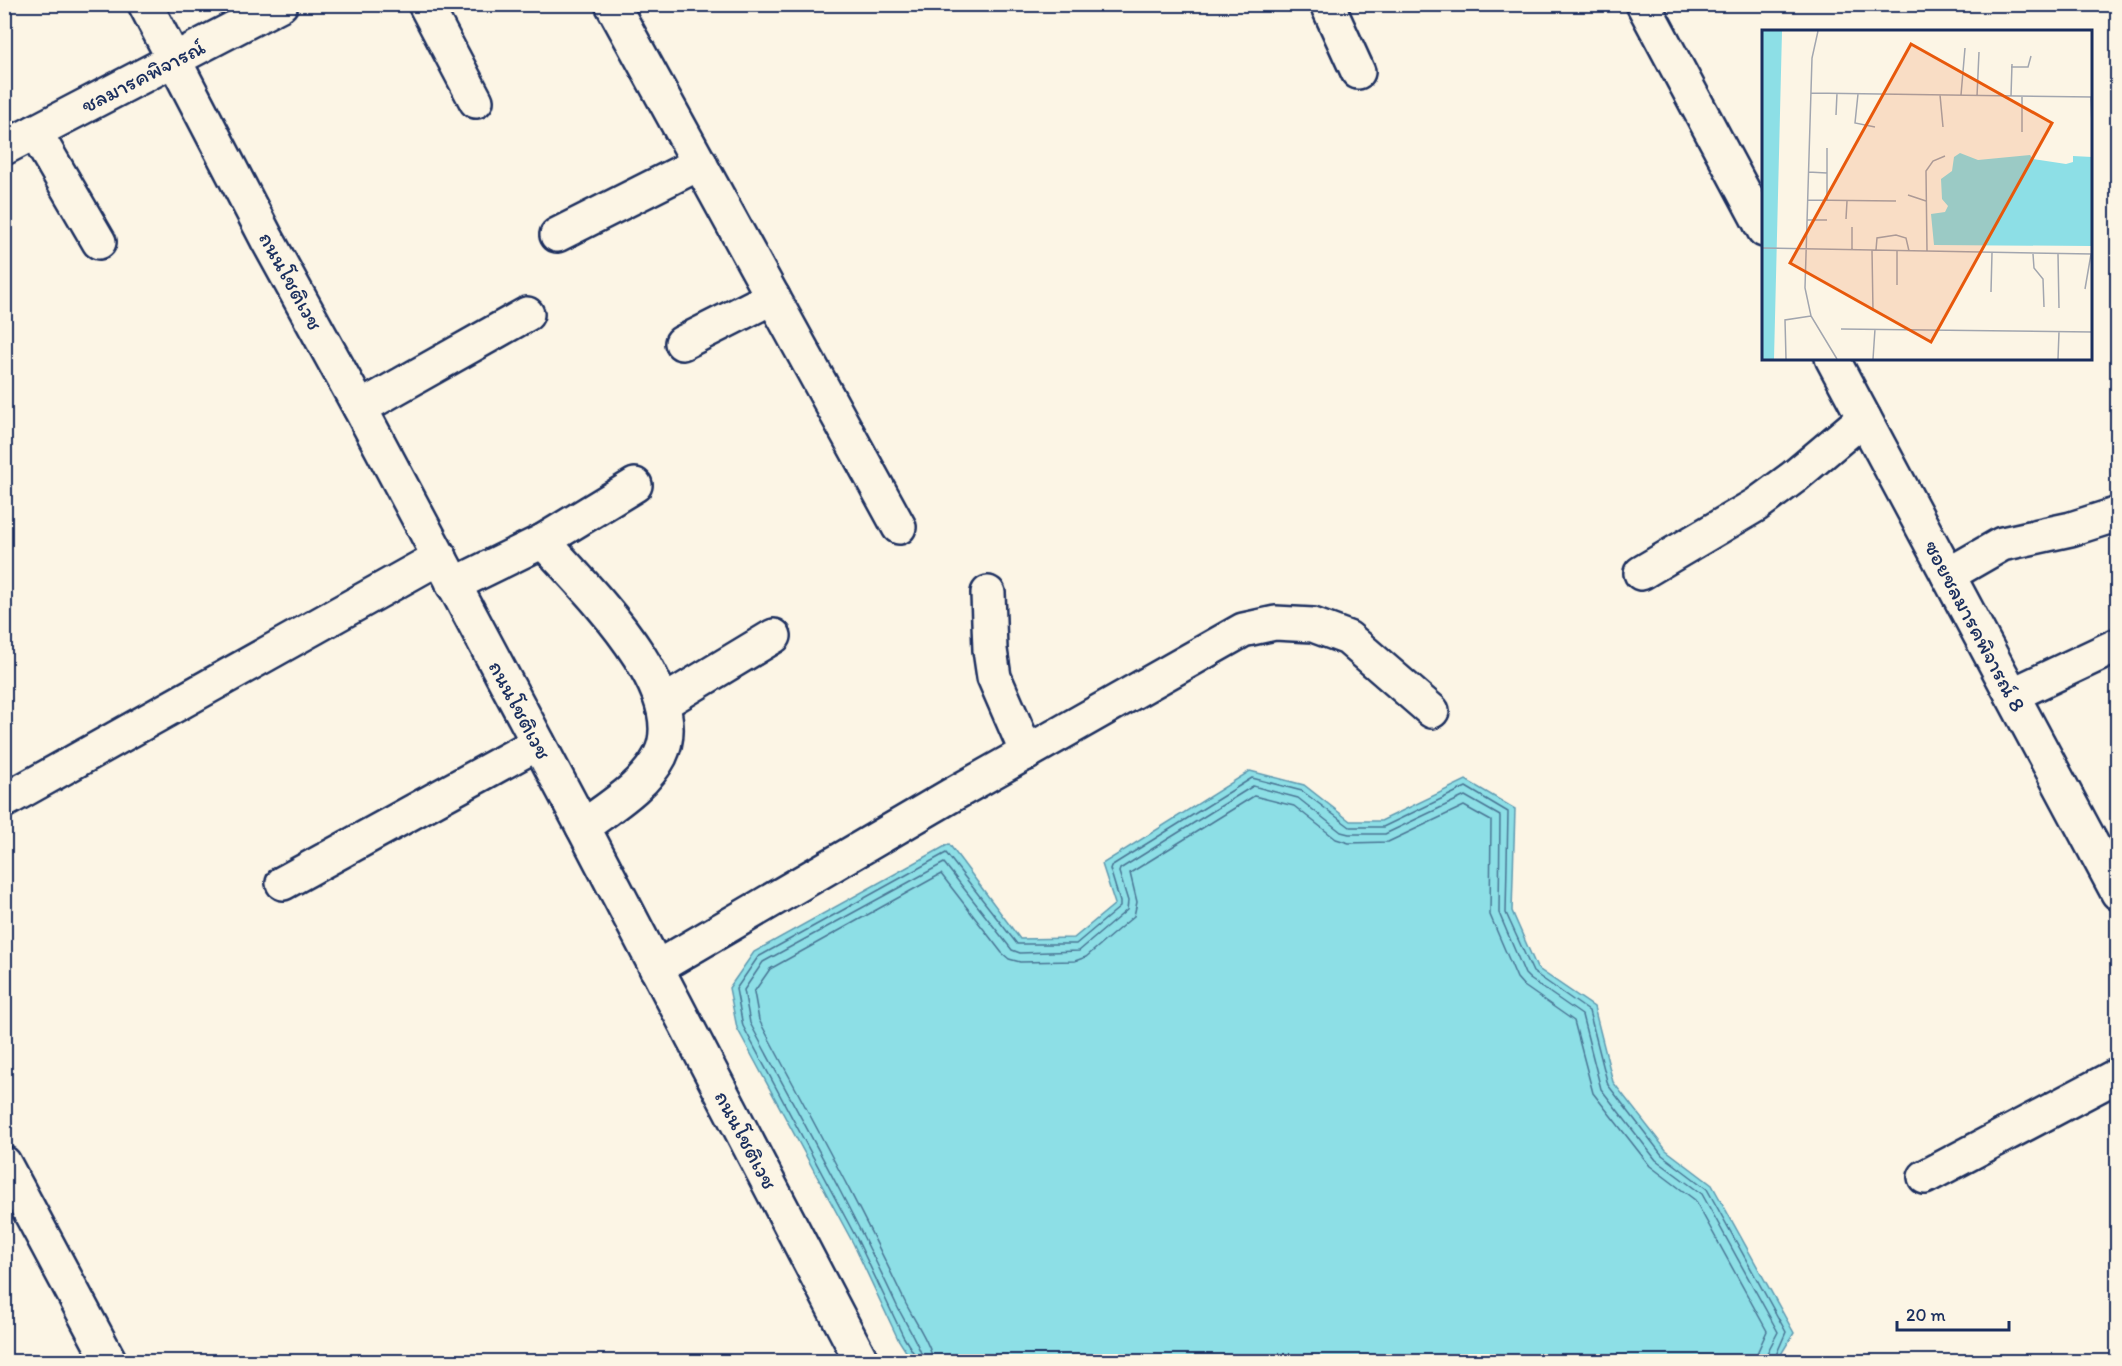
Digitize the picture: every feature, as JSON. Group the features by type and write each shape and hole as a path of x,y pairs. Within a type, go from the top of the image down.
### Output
{"street":[{"name":"ถนนโชติเวช","path":"145,4 267,239 360,408 583,827 862,1362"},
{"name":"ชลมารคพิจารณ์","path":"4,148 281,4"},
{"path":"425,4 476,101"},
{"path":"1327,4 1359,72"},
{"path":"1643,4 1762,226"},
{"path":"624,9 699,163 899,527"},
{"path":"35,132 99,242"},
{"path":"557,235 699,163"},
{"path":"682,343 773,297"},
{"path":"360,408 527,314"},
{"name":"ซอยชลมารคพิจารณ์ 8","path":"1833,360 2118,893"},
{"path":"1641,573 1756,505 1794,477 1864,418"},
{"path":"4,801 446,571 543,541 635,485"},
{"path":"1948,575 2002,544 2118,514"},
{"path":"543,541 628,640 647,666 663,703 665,733 660,755 643,780 583,827"},
{"path":"988,593 990,650 994,677 1027,753"},
{"path":"656,968 950,796 1243,630 1275,623 1313,626 1348,638 1432,711"},
{"path":"663,703 774,636"},
{"path":"2012,695 2118,645"},
{"path":"283,883 538,743"},
{"path":"1925,1177 2118,1075"},
{"path":"4,1163 110,1362"}],"water":[{"path":"1250,771 1304,785 1350,821 1381,821 1466,780 1515,809 1512,911 1537,968 1594,1007 1613,1082 1666,1150 1712,1185 1794,1333 1777,1361 912,1361 898,1339 853,1243 737,1028 729,988 754,952 949,844 1020,939 1074,938 1115,904 1102,864"}]}
